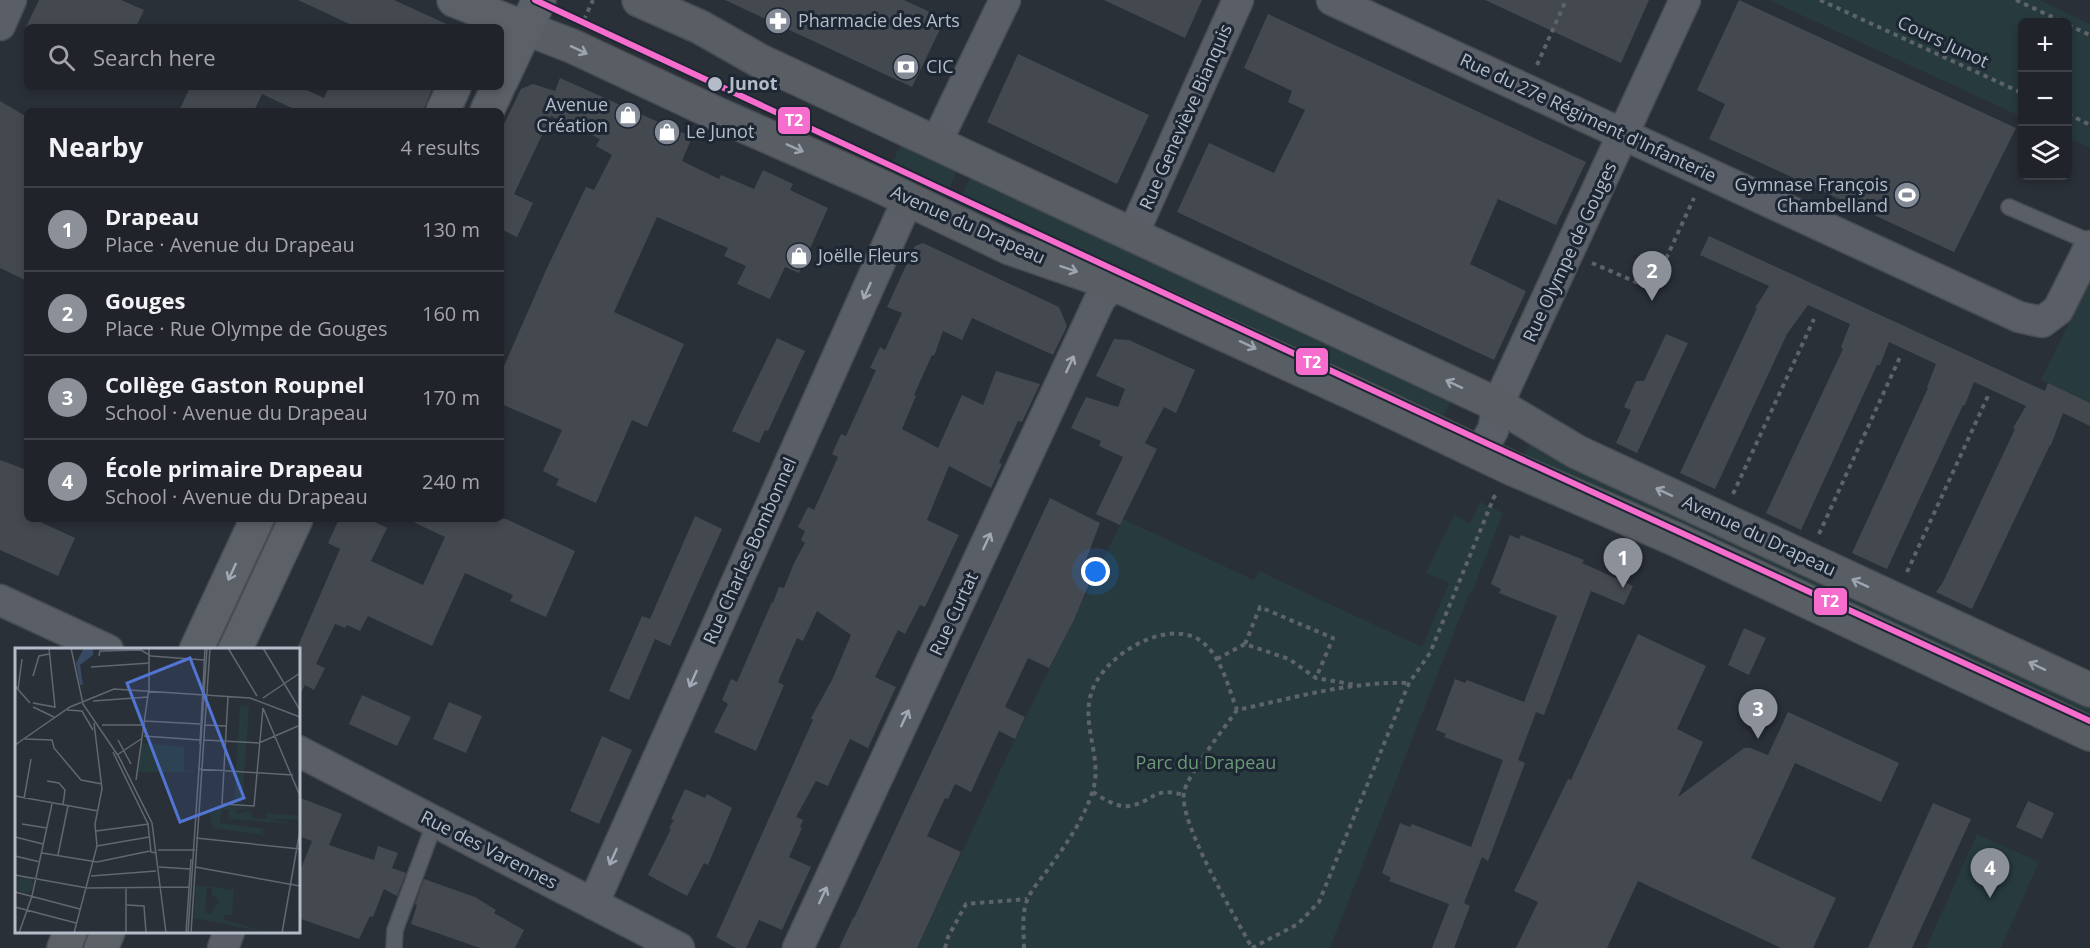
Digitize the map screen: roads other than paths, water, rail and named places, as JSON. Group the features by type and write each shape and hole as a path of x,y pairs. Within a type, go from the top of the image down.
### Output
{"main road":[{"name":"Avenue du Drapeau","path":"454,0 487,14 532,14 572,46 717,114 908,199 1010,248 1114,284 1511,468 1675,539 2090,734"},
{"name":"Avenue du Drapeau","path":"639,0 700,27 760,61 1498,405 1577,452 2090,690"},
{"path":"504,75 532,14"},
{"path":"444,108 453,90"},
{"path":"488,108 497,90"},
{"path":"197,648 256,522"},
{"path":"236,648 295,522"},
{"path":"64,948 70,933"},
{"path":"101,948 108,933"}],"street":[{"path":"0,24 11,0"},
{"path":"936,143 1005,0"},
{"name":"Rue Geneviève Bianquis","path":"1133,234 1238,0"},
{"name":"Rue du 27e Régiment d'Infanterie","path":"1332,0 2019,317 2042,322 2058,310 2090,244"},
{"name":"Rue Olympe de Gouges","path":"1498,405 1685,0"},
{"name":"Rue Charles Bombonnel","path":"593,904 908,199"},
{"name":"Rue Curtat","path":"798,948 1092,315 1100,299 1114,284"},
{"path":"1480,452 1493,430 1498,405"},
{"path":"0,600 104,648"},
{"name":"Rue des Varennes","path":"300,752 593,904 634,938 679,948"},
{"path":"223,948 229,933"}],"lane":[{"path":"2009,207 2090,244"},
{"path":"394,948 395,930 435,822"}],"place":[{"name":"Pharmacie des Arts","path":"778,21"},
{"name":"CIC","path":"906,67"},
{"name":"Junot","path":"715,84"},
{"name":"Avenue Création","path":"628,115"},
{"name":"Le Junot","path":"667,132"},
{"name":"Gymnase François Chambelland","path":"1907,195"},
{"name":"Joëlle Fleurs","path":"799,256"},
{"name":"Gouges","path":"1652,301"},
{"name":"Drapeau","path":"1623,588"},
{"name":"Collège Gaston Roupnel","path":"1758,739"},
{"name":"École primaire Drapeau","path":"1990,898"}],"park label":[{"name":"Parc du Drapeau","path":"1206,763"}]}
